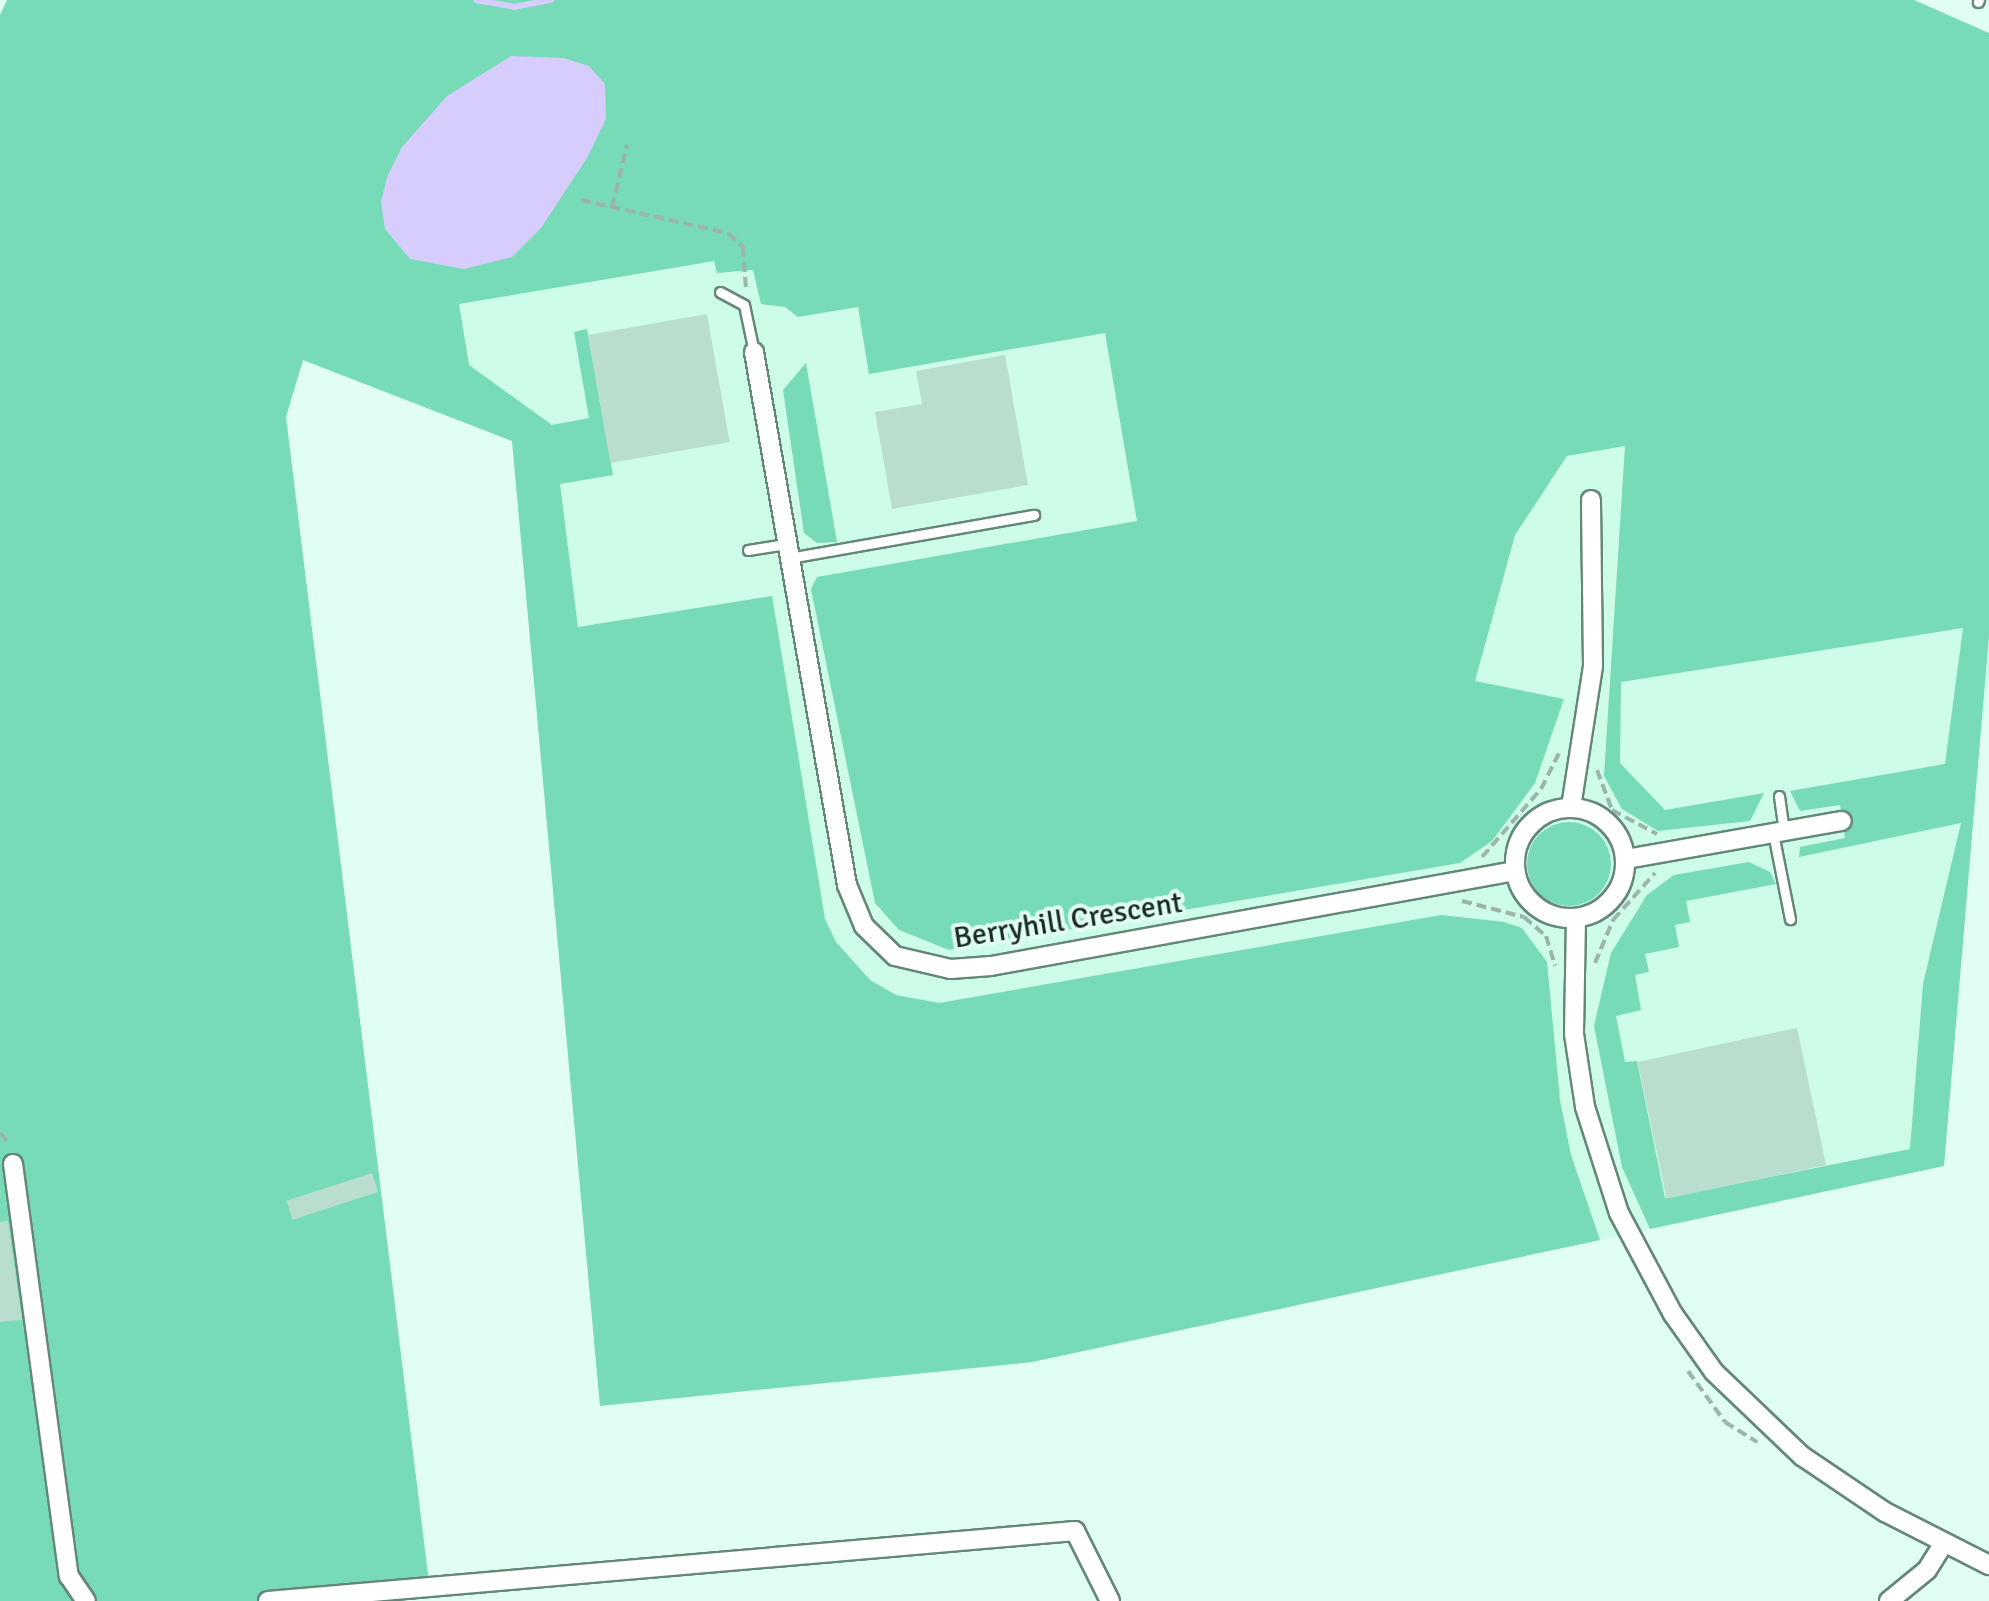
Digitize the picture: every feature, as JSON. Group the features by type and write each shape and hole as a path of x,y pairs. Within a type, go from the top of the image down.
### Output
{"street":[{"name":"Berryhill Crescent","path":"754,352 846,885 864,926 896,956 951,969 991,966 1515,872"},
{"path":"1571,807 1594,666 1591,500"},
{"path":"1571,807 1602,817 1626,859 1607,904 1576,918 1560,917 1530,901 1515,872 1522,834 1552,810 1571,807"},
{"path":"1626,859 1842,820"},
{"path":"1576,918 1578,1070 1600,1163 1640,1261 1714,1372 1752,1410 1833,1478 1944,1544 1989,1565"},
{"path":"13,1164 69,1576 86,1601"},
{"path":"268,1601 1075,1531 1110,1601"},
{"path":"1890,1601 1916,1581 1944,1544"}],"lane":[{"path":"720,292 736,297 746,311 754,352"},
{"path":"748,550 788,551 1034,515"},
{"path":"1779,796 1779,833 1790,919"}],"path":[{"path":"612,207 626,144"},
{"path":"581,200 737,239 746,257 746,311"},
{"path":"1469,864 1505,836 1541,788 1562,746"},
{"path":"1597,758 1600,788 1612,810 1642,830 1673,836"},
{"path":"1594,968 1632,893 1666,868"},
{"path":"1439,885 1441,903 1486,902 1533,923 1549,943 1555,974"},
{"path":"1686,1366 1725,1422 1770,1450"}],"shaded area":[{"path":"905,0 1081,193 1140,532 1989,381 1989,675 1969,821 1944,1166 1032,1362 600,1406 512,441 302,360"},
{"path":"511,56 564,58 589,66 605,84 606,119 587,158 541,228 512,257 464,269 410,259 385,229 381,202 387,177 402,147 447,96"}],"green space":[{"path":"7,0 1914,0 1989,33 1989,635 1944,1166 1650,1229 1622,1167 1594,1026 1611,953 1647,895 1674,875 1749,862 1770,872 1776,884 1686,901 1690,922 1675,925 1679,947 1645,954 1649,972 1635,975 1641,1010 1616,1016 1625,1062 1637,1061 1665,1198 1910,1149 1923,984 1961,823 1799,857 1800,847 1845,838 1840,805 1800,811 1790,791 1945,764 1963,628 1621,682 1620,763 1665,810 1764,793 1750,821 1658,831 1622,809 1604,776 1625,446 1567,456 1515,535 1475,681 1564,699 1535,783 1492,841 1460,863 949,950 899,930 875,903 811,589 817,577 1137,521 1105,333 869,374 858,307 798,317 785,307 761,304 753,270 717,273 714,261 459,304 469,365 552,425 589,418 574,332 587,329 613,475 560,484 578,627 772,596 825,919 836,942 870,980 896,995 939,1003 1441,915 1504,922 1522,928 1547,962 1560,1100 1571,1155 1600,1240 1032,1362 600,1406 512,441 303,360 286,417 430,1591 322,1601 0,1601 0,15"},
{"path":"806,363 837,542 817,543 804,533 783,390"},
{"path":"1569,822 1585,825 1599,834 1608,848 1608,880 1599,894 1585,903 1569,906 1553,903 1539,894 1530,880 1527,864 1530,848 1539,834 1553,825"}],"building":[{"path":"707,314 730,442 610,463 588,335"},
{"path":"1005,355 1028,485 892,509 875,412 922,404 916,371"},
{"path":"1797,1028 1826,1165 1667,1199 1638,1062"},
{"path":"372,1173 378,1192 293,1220 286,1201"},
{"path":"8,1221 22,1320 0,1322 0,1222"}],"waterway":[{"path":"476,0 514,7 551,0"}]}
